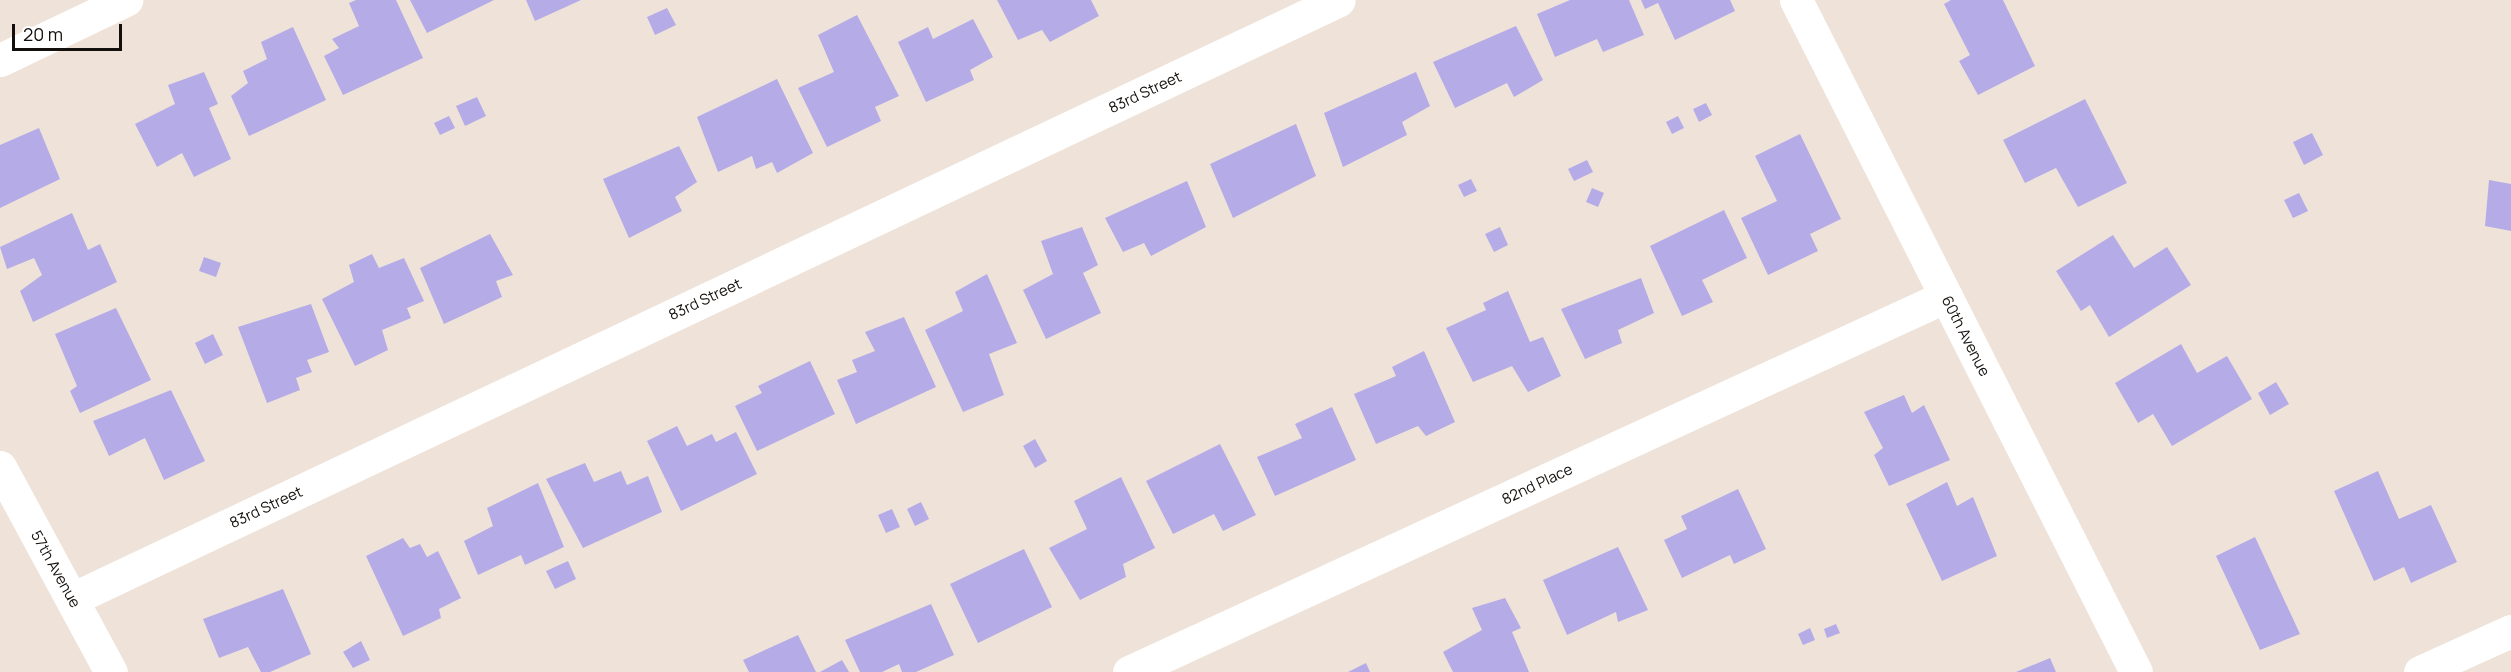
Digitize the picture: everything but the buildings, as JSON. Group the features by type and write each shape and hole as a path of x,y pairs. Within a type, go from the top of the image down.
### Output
{"street":[{"path":"0,60 126,0"},
{"name":"83rd Street","path":"72,599 1339,0"},
{"name":"60th Avenue","path":"1796,0 2136,672"},
{"name":"82nd Place","path":"1128,672 1946,296"},
{"name":"57th Avenue","path":"0,467 111,672"},
{"path":"2420,672 2511,631"}]}
